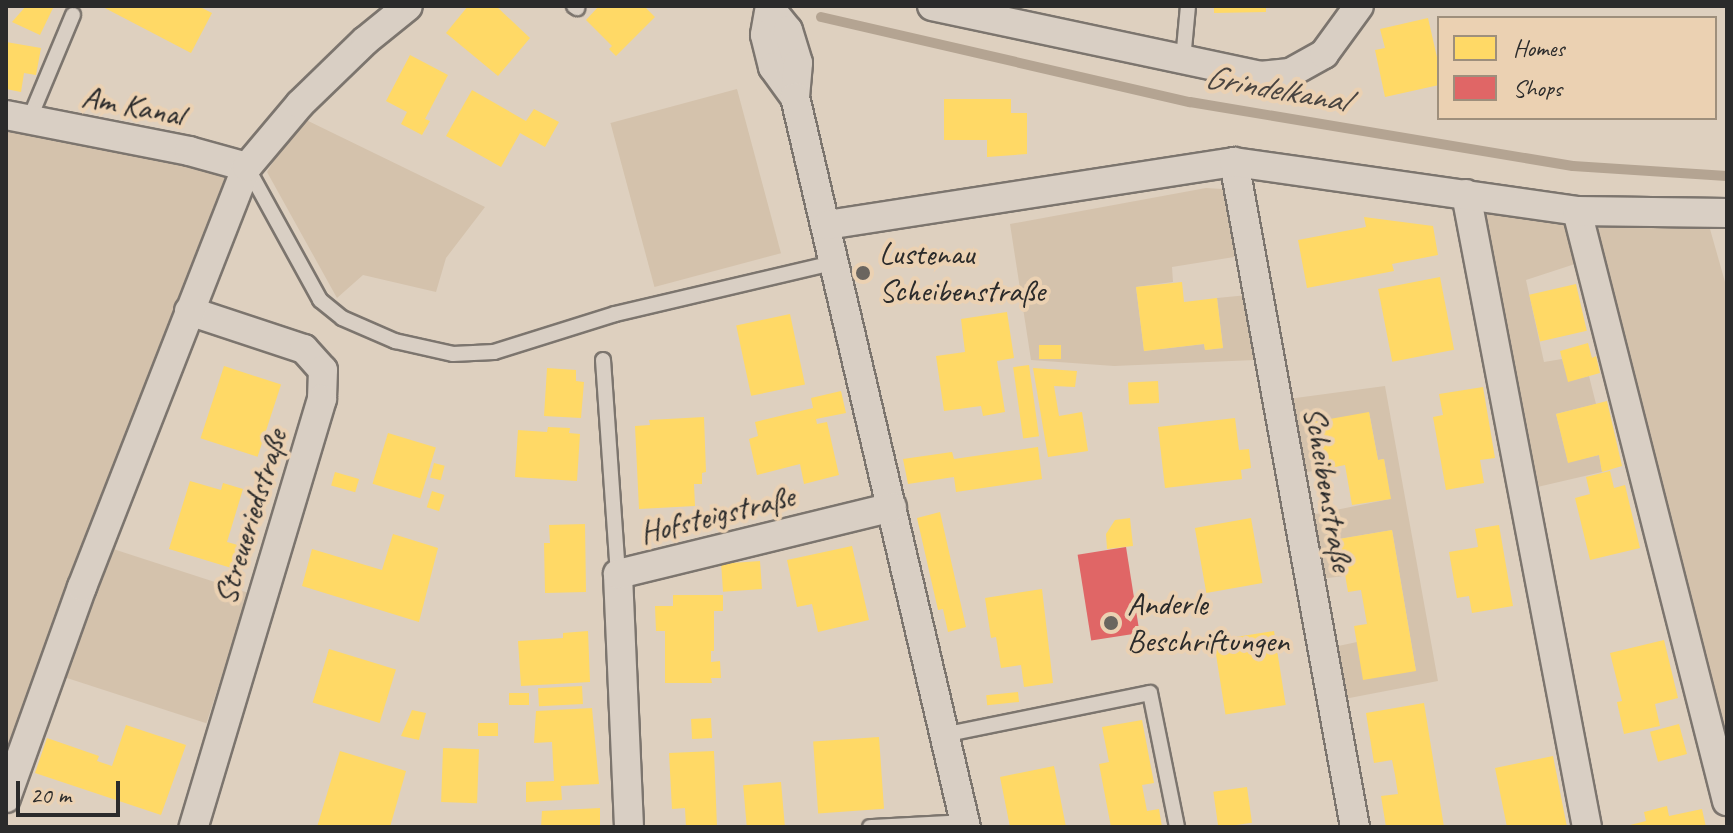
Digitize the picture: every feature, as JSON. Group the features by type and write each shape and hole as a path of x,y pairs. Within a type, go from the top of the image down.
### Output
{"street":[{"path":"932,6 991,12 1260,76 1290,73 1324,54 1359,6"},
{"path":"770,7 765,35 773,67 795,97 965,825"},
{"path":"6,798 82,587 247,167 300,104 396,9"},
{"name":"Am Kanal","path":"18,118 189,151 247,167"},
{"path":"827,225 1234,162 1577,211 1727,213"},
{"name":"Scheibenstraße","path":"1234,162 1355,827"},
{"path":"1466,194 1587,827"},
{"path":"1577,211 1727,801"},
{"name":"Streueriedstraße","path":"189,311 304,349 323,370 322,399 194,827"},
{"name":"Hofsteigstraße","path":"629,827 618,574 892,507"}],"lane":[{"path":"1183,60 1188,6"},
{"path":"18,118 73,15"},
{"path":"247,167 320,300 342,318 395,341 453,354 494,352 615,314 832,263"},
{"path":"603,360 618,574"},
{"path":"943,735 1150,693 1177,827"},
{"path":"870,827 965,825"}],"shaded area":[{"path":"737,89 781,253 654,287 610,123"},
{"path":"6,114 247,167 6,798"},
{"path":"300,117 485,207 446,258 436,292 363,275 337,298 267,172"},
{"path":"1206,188 1222,189 1232,197 1238,251 1234,257 1172,267 1173,282 1136,287 1144,351 1204,344 1205,350 1223,348 1217,298 1248,295 1255,360 1114,366 1031,360 1010,224"},
{"path":"1480,210 1566,221 1578,263 1526,280 1544,362 1562,359 1569,381 1589,376 1596,404 1556,414 1568,462 1599,455 1602,472 1533,488"},
{"path":"1604,225 1710,229 1727,289 1727,771 1597,245 1597,229"},
{"path":"1385,386 1438,681 1339,700 1329,648 1357,642 1416,671 1392,530 1339,539 1345,576 1319,579 1306,516 1390,499 1384,459 1378,460 1369,412 1321,470 1299,473 1288,399"},
{"path":"107,547 249,593 206,723 65,677"}],"building: Homes":[{"path":"26,6 54,6 40,35 12,22"},
{"path":"101,6 198,6 212,13 191,53"},
{"path":"468,6 496,6 530,38 498,76 446,33"},
{"path":"599,6 644,6 655,17 616,56 609,49 612,46 586,20"},
{"path":"1214,6 1266,6 1266,12 1214,13"},
{"path":"1428,18 1437,57 1437,85 1385,97 1375,50 1385,48 1380,29"},
{"path":"6,42 41,48 36,75 24,73 21,92 6,89"},
{"path":"410,55 448,75 425,119 430,121 422,135 401,124 407,112 386,101"},
{"path":"472,90 526,121 534,109 559,122 545,147 520,133 501,167 446,136"},
{"path":"944,99 1011,99 1011,113 1027,113 1027,154 987,157 987,140 944,140"},
{"path":"1364,217 1433,226 1438,255 1392,264 1394,271 1307,288 1298,240 1366,227"},
{"path":"1440,277 1454,350 1392,362 1378,289"},
{"path":"1182,282 1184,302 1217,298 1223,348 1205,350 1204,344 1144,351 1136,287"},
{"path":"1576,284 1587,331 1540,342 1529,295"},
{"path":"1007,312 1014,358 997,361 1005,412 983,416 981,406 944,411 936,356 965,352 961,319"},
{"path":"790,314 805,384 751,396 736,325"},
{"path":"1588,343 1592,358 1596,356 1600,373 1568,382 1560,351"},
{"path":"1039,345 1061,345 1061,359 1039,359"},
{"path":"1029,365 1039,436 1023,439 1013,367"},
{"path":"224,366 281,385 258,457 201,438"},
{"path":"547,368 576,370 576,381 584,382 581,418 544,416"},
{"path":"1033,368 1077,371 1075,387 1054,386 1059,416 1082,412 1088,451 1048,457"},
{"path":"1158,381 1159,403 1129,405 1128,383"},
{"path":"1483,387 1495,458 1480,460 1484,483 1446,490 1433,417 1443,415 1439,394"},
{"path":"841,391 846,413 816,419 817,424 827,422 839,475 804,484 800,464 757,475 749,439 758,436 755,422 813,408 811,398"},
{"path":"1607,401 1622,466 1602,472 1599,455 1568,463 1556,414"},
{"path":"1369,412 1378,460 1384,459 1391,499 1352,505 1345,465 1321,470 1313,422"},
{"path":"704,417 706,472 702,473 702,484 694,484 695,506 639,509 635,426 650,425 649,420"},
{"path":"1235,418 1239,450 1249,449 1251,468 1241,470 1242,479 1165,488 1158,427"},
{"path":"548,427 570,428 569,433 580,434 577,481 515,477 518,430 547,432"},
{"path":"388,433 436,448 420,498 373,484"},
{"path":"1038,447 1042,479 956,492 954,477 908,484 903,459 952,452 954,459"},
{"path":"434,463 445,466 441,480 430,477"},
{"path":"1610,471 1614,488 1625,485 1640,548 1590,560 1575,498 1590,494 1586,477"},
{"path":"335,472 359,479 355,492 331,485"},
{"path":"190,481 221,490 223,483 243,489 227,542 245,547 238,570 169,549"},
{"path":"432,491 444,495 439,511 427,507"},
{"path":"940,512 966,627 948,632 943,609 938,610 917,518"},
{"path":"1130,518 1133,546 1107,549 1106,534 1115,520"},
{"path":"1251,518 1262,583 1206,593 1195,528"},
{"path":"585,524 586,592 545,593 544,543 550,543 549,525"},
{"path":"1499,525 1513,606 1472,613 1469,596 1457,598 1449,552 1478,547 1475,529"},
{"path":"1392,530 1416,671 1363,680 1354,626 1367,624 1361,590 1348,592 1339,539"},
{"path":"393,534 438,548 419,622 302,586 312,549 382,570"},
{"path":"852,546 869,620 818,632 812,604 797,607 787,560"},
{"path":"760,561 762,589 723,592 721,564"},
{"path":"1042,589 1053,683 1024,687 1021,665 1001,668 996,637 991,638 985,598"},
{"path":"673,595 723,595 723,611 714,611 714,651 711,651 711,662 720,661 721,678 711,678 712,683 665,683 665,631 656,631 655,606 673,606"},
{"path":"588,631 590,682 521,686 518,641 563,638 563,633"},
{"path":"1274,631 1286,705 1225,715 1214,641"},
{"path":"1664,640 1678,698 1655,704 1660,726 1624,734 1617,702 1622,701 1610,653"},
{"path":"329,649 396,669 380,723 313,703"},
{"path":"582,686 583,704 539,706 538,688"},
{"path":"1018,692 1019,702 987,705 986,695"},
{"path":"509,693 529,693 529,705 509,705"},
{"path":"1424,703 1444,827 1386,827 1381,796 1398,794 1395,775 1392,760 1374,763 1366,713"},
{"path":"592,708 599,784 561,786 562,800 526,802 526,782 554,781 552,742 534,743 536,711"},
{"path":"412,710 426,713 419,740 401,736"},
{"path":"711,718 712,738 692,739 691,719"},
{"path":"1142,720 1154,783 1142,785 1147,811 1159,809 1162,827 1111,827 1099,764 1109,762 1102,727"},
{"path":"478,723 498,723 498,736 478,736"},
{"path":"1679,724 1687,754 1658,762 1650,732"},
{"path":"126,725 186,745 161,815 35,773 47,738 99,756 97,761 112,766"},
{"path":"879,737 884,809 818,813 813,742"},
{"path":"443,748 479,749 477,803 441,802"},
{"path":"340,751 406,771 390,827 317,827"},
{"path":"714,751 717,827 686,827 685,808 672,809 669,753"},
{"path":"1553,756 1567,827 1507,827 1495,768"},
{"path":"1054,766 1066,827 1010,827 1000,777"},
{"path":"781,782 785,827 747,827 743,785"},
{"path":"1247,787 1252,823 1218,827 1213,792"},
{"path":"1667,806 1669,816 1702,809 1706,827 1622,827 1646,821 1644,812"},
{"path":"600,808 600,827 541,827 542,811"}],"building: Shops":[{"path":"1126,547 1140,633 1091,641 1078,555"}],"waterway":[{"name":"Grindelkanal","path":"821,17 1190,102 1573,166 1727,176"}],"place":[{"name":"Lustenau Scheibenstraße","path":"863,273"},
{"name":"Anderle Beschriftungen","path":"1111,623"}]}
